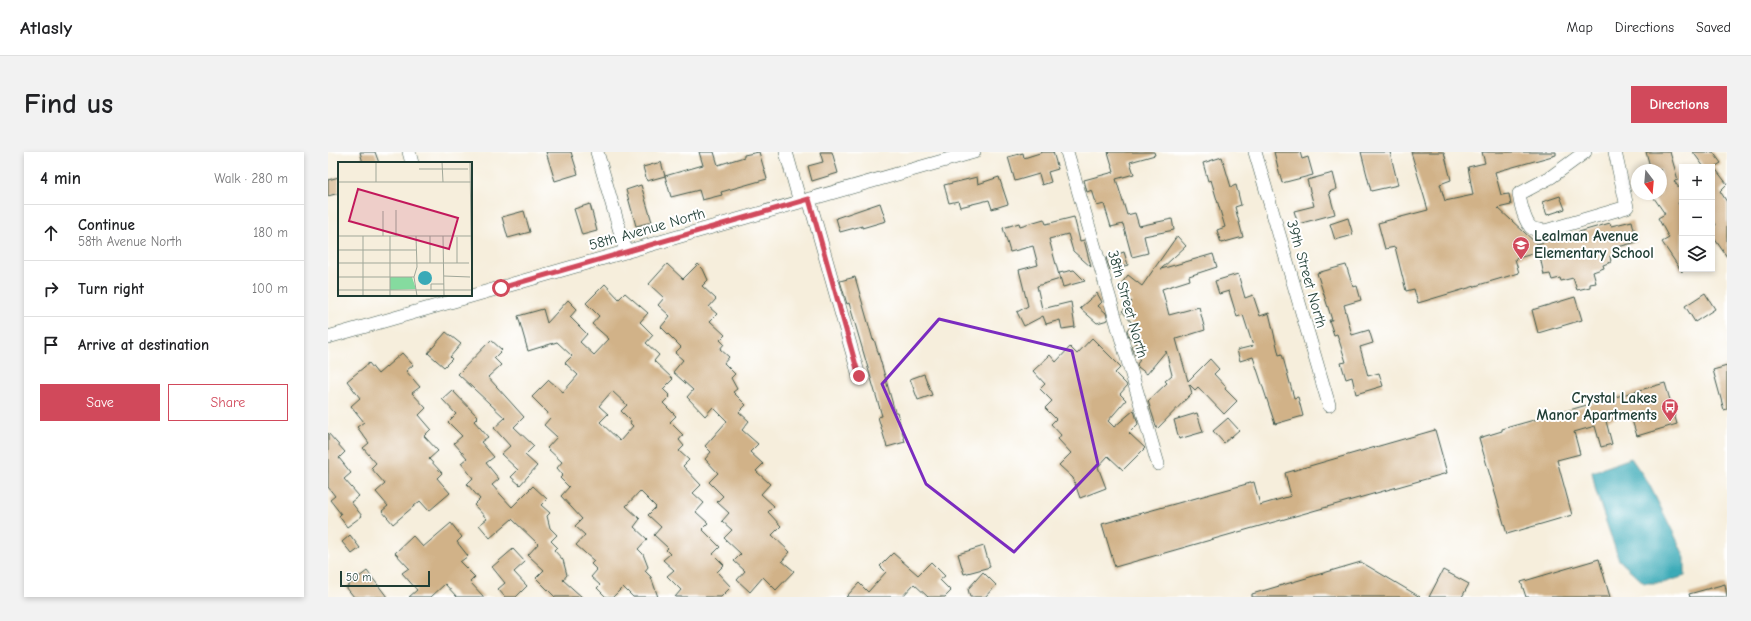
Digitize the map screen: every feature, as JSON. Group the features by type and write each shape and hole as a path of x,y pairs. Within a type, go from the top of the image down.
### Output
{"street":[{"path":"408,152 412,162"},
{"path":"597,152 626,252"},
{"path":"786,152 804,201 859,376"},
{"name":"58th Avenue North","path":"472,293 626,252 974,152"},
{"name":"38th Street North","path":"1067,152 1158,464"},
{"name":"39th Street North","path":"1256,152 1329,405"},
{"path":"1585,152 1552,178 1519,194 1525,217 1532,228 1545,231 1627,206 1615,152"},
{"name":"58th Avenue North","path":"328,338 452,298"}],"highlighted area":[{"path":"939,319 1072,351 1098,464 1014,552 926,484 882,384"}],"water":[{"path":"1631,458 1649,484 1677,540 1685,558 1685,576 1663,583 1644,583 1619,560 1596,492 1592,472"}],"building":[{"path":"360,152 375,152 379,162 363,162"},
{"path":"546,152 571,152 578,174 555,181"},
{"path":"699,152 714,152 718,165 744,157 744,155 759,152 767,179 721,192 722,195 702,200 699,190 671,197 665,176 703,165"},
{"path":"820,152 832,152 838,173 812,181 808,166 823,162"},
{"path":"1043,152 1053,152 1058,169 1048,172 1051,182 1042,185 1039,174 1015,181 1008,157 1023,153 1024,158"},
{"path":"1108,152 1154,152 1155,155 1130,162 1134,174 1116,179 1127,215 1135,213 1139,226 1172,219 1174,230 1144,236 1148,253 1132,257 1123,224 1111,227 1104,204 1097,206 1092,190 1087,192 1084,180 1114,172"},
{"path":"1274,152 1300,152 1302,159 1308,157 1313,175 1282,183"},
{"path":"1361,152 1390,152 1398,185 1371,191"},
{"path":"1411,152 1444,152 1451,180 1440,184 1445,201 1473,195 1468,167 1485,163 1482,152 1556,152 1556,155 1495,172 1501,195 1509,194 1511,205 1498,208 1537,244 1610,223 1611,226 1632,221 1637,242 1614,248 1615,254 1610,256 1611,262 1603,265 1604,268 1593,272 1596,283 1590,284 1590,287 1577,290 1573,278 1561,281 1560,278 1552,280 1550,274 1544,275 1539,252 1515,259 1519,273 1418,303 1414,289 1406,291 1395,247 1385,249 1378,223 1428,210"},
{"path":"1646,152 1670,152 1678,180 1674,181 1679,188 1679,268 1662,242 1669,238 1658,218 1665,214 1655,200 1667,200 1667,164 1649,164"},
{"path":"1693,152 1713,152 1721,163 1715,166 1715,164 1702,164"},
{"path":"1222,157 1231,187 1236,185 1241,205 1235,207 1243,237 1221,243 1217,230 1225,227 1211,180 1208,181 1203,163"},
{"path":"661,162 665,176 647,181 643,167"},
{"path":"1715,168 1727,184 1720,191 1727,202 1727,257 1715,239"},
{"path":"1333,173 1337,189 1329,192 1335,214 1298,224 1294,211 1314,206 1307,180"},
{"path":"338,177 338,193 328,196 328,180"},
{"path":"977,177 978,184 999,177 1008,204 992,209 989,200 960,207 958,201 949,203 944,185"},
{"path":"641,185 652,222 636,226 626,190"},
{"path":"1560,196 1565,209 1547,215 1542,202"},
{"path":"880,203 886,221 862,228 862,226 840,232 836,218"},
{"path":"590,204 597,231 582,235 574,209"},
{"path":"524,211 530,232 508,238 502,217"},
{"path":"1074,217 1080,241 1084,240 1091,267 1073,251 1068,234 1049,239 1060,279 1037,286 1042,309 1071,302 1075,327 1062,329 1060,320 1046,324 1043,316 1024,326 1017,312 1028,306 1019,270 1038,265 1033,246 1010,252 1003,228 1019,223 1020,226 1044,219 1046,224"},
{"path":"1348,218 1353,235 1335,240 1330,224"},
{"path":"1177,236 1186,246 1161,269 1213,254 1217,267 1189,276 1190,280 1162,289 1169,315 1199,307 1205,330 1176,339 1188,381 1210,359 1219,369 1214,374 1226,387 1225,389 1237,401 1224,414 1198,387 1195,390 1189,384 1192,393 1157,429 1148,401 1167,383 1165,381 1172,375 1166,351 1147,374 1138,367 1137,364 1140,360 1135,355 1132,347 1136,343 1129,337 1127,330 1132,323 1122,311 1132,302 1117,289 1128,275 1142,286"},
{"path":"1124,252 1128,265 1110,270 1106,258"},
{"path":"667,264 683,279 698,264 703,269 708,280 702,286 716,299 709,307 717,314 710,321 725,335 720,340 724,344 720,349 729,357 724,363 735,374 731,378 737,389 733,392 746,405 739,412 749,421 742,430 758,444 750,452 763,464 756,471 770,484 761,494 774,506 768,512 781,526 772,535 790,552 782,561 794,571 776,590 763,577 750,592 737,580 745,571 734,561 741,554 724,538 732,530 722,521 729,513 717,502 723,496 709,482 718,473 705,459 711,452 705,446 727,421 713,407 705,416 687,397 693,390 673,372 683,360 675,353 681,347 661,327 670,316 658,305 664,298 649,284"},
{"path":"1346,265 1353,287 1357,286 1361,300 1344,305 1352,335 1369,330 1373,343 1360,347 1368,376 1379,373 1383,386 1356,394 1352,377 1346,379 1341,363 1346,362 1337,334 1334,335 1329,320 1332,320 1317,273"},
{"path":"1074,270 1085,281 1063,287 1059,273"},
{"path":"1238,274 1245,298 1253,295 1260,316 1269,313 1279,355 1282,354 1294,398 1298,397 1303,416 1275,424 1253,357 1240,361 1237,350 1253,346 1243,315 1237,317 1229,291 1219,294 1215,281"},
{"path":"855,277 905,442 887,447 878,417 882,416 849,303 847,304 840,281"},
{"path":"605,284 619,299 625,293 648,313 640,322 653,335 646,343 659,355 654,361 673,379 663,389 670,396 663,403 676,416 670,422 683,435 679,440 684,446 679,451 689,460 683,466 701,485 693,493 704,503 696,512 708,523 702,529 720,547 713,554 724,565 717,572 731,587 721,597 675,597 681,590 667,576 674,570 663,560 670,554 666,550 668,548 654,535 661,527 648,515 656,507 640,491 626,506 640,519 634,527 647,539 638,549 643,554 648,567 645,571 651,577 658,597 633,597 623,587 613,597 606,597 597,588 600,585 591,577 597,570 591,564 594,561 576,545 585,535 575,526 582,519 561,496 569,487 560,478 563,475 557,468 562,462 547,448 557,437 544,425 550,418 547,415 548,413 532,397 549,380 563,392 578,375 565,363 572,356 557,342 528,351 518,316 543,309 547,323 568,300 577,309 570,317 587,334 580,342 594,355 609,339 592,324 599,316 586,303","holes":["612,391 627,405 621,411 631,421 630,423 633,426 620,441 600,422 608,414 599,406"]},
{"path":"1097,293 1102,302 1098,306 1106,313 1108,320 1097,323 1080,308"},
{"path":"1705,293 1715,309 1695,322 1685,306"},
{"path":"1575,297 1582,320 1538,333 1532,310"},
{"path":"446,332 461,344 450,357 452,359 444,367 428,353"},
{"path":"1092,338 1121,367 1115,373 1127,386 1120,394 1126,400 1108,421 1114,427 1134,410 1138,424 1129,433 1145,448 1123,470 1108,456 1098,467 1106,488 1080,498 1073,478 1059,465 1071,453 1058,439 1061,435 1051,424 1056,419 1045,408 1052,401 1040,389 1045,384 1033,371 1050,355 1056,362 1070,347 1077,354"},
{"path":"491,340 502,350 494,358 501,365 488,377 524,417 514,427 534,446 525,455 537,466 520,485 511,477 518,470 501,454 510,446 494,428 505,418 458,374"},
{"path":"402,353 413,365 406,371 420,387 412,393 426,408 419,415 431,429 424,436 438,451 429,459 442,473 437,478 450,493 429,511 420,501 393,524 382,511 388,506 376,492 385,484 371,468 376,463 363,448 369,443 357,427 364,422 351,406 360,398 347,381 369,363 378,374"},
{"path":"1727,366 1727,409 1724,410 1713,370"},
{"path":"924,374 932,395 918,400 910,379"},
{"path":"1665,383 1677,424 1637,436 1630,414 1606,421 1612,444 1601,447 1595,426 1574,432 1580,454 1557,460 1572,515 1507,534 1479,438 1502,431 1502,429"},
{"path":"452,390 478,417 474,421 488,437 481,442 494,457 486,463 499,479 492,485 512,507 533,486 547,499 541,505 550,513 547,516 550,528 557,535 551,541 557,547 554,550 563,560 567,575 563,580 582,597 555,597 536,578 544,570 528,555 538,544 512,519 490,538 479,525 487,519 474,505 480,499 467,484 473,478 461,463 467,458 454,443 462,436 448,422 456,414 442,399"},
{"path":"1197,413 1203,432 1179,439 1174,420"},
{"path":"1228,418 1239,430 1224,443 1213,431"},
{"path":"1435,430 1447,473 1115,567 1102,524 1254,482 1260,505 1291,496 1285,473"},
{"path":"328,433 345,452 339,458 351,473 344,479 359,496 351,502 362,516 347,527 339,516 341,514 330,500 335,496 328,487"},
{"path":"451,523 462,537 457,542 468,556 460,562 475,577 470,582 484,597 457,597 445,584 431,597 409,597 417,590 402,573 409,568 395,553 413,536 423,547"},
{"path":"350,535 360,548 352,554 342,542"},
{"path":"984,546 990,567 964,574 958,554"},
{"path":"513,549 525,562 514,572 527,586 516,597 505,597 498,589 505,583 492,567"},
{"path":"893,553 918,575 931,562 945,576 940,580 951,591 945,597 928,597 914,584 902,597 846,597 859,583 868,592 886,572 880,566"},
{"path":"1599,559 1610,597 1526,597 1521,582"},
{"path":"1361,562 1420,597 1252,597 1252,594"},
{"path":"1443,570 1469,584 1462,597 1429,597"},
{"path":"367,571 387,597 354,597 346,587"},
{"path":"983,572 996,585 985,597 970,597 968,589"},
{"path":"1725,584 1727,597 1690,597 1689,594"}],"place":[{"name":"Lealman Avenue Elementary School","path":"1521,260"},
{"name":"Crystal Lakes Manor Apartments","path":"1670,422"}],"route":[{"path":"501,288 809,199 859,376"}]}
